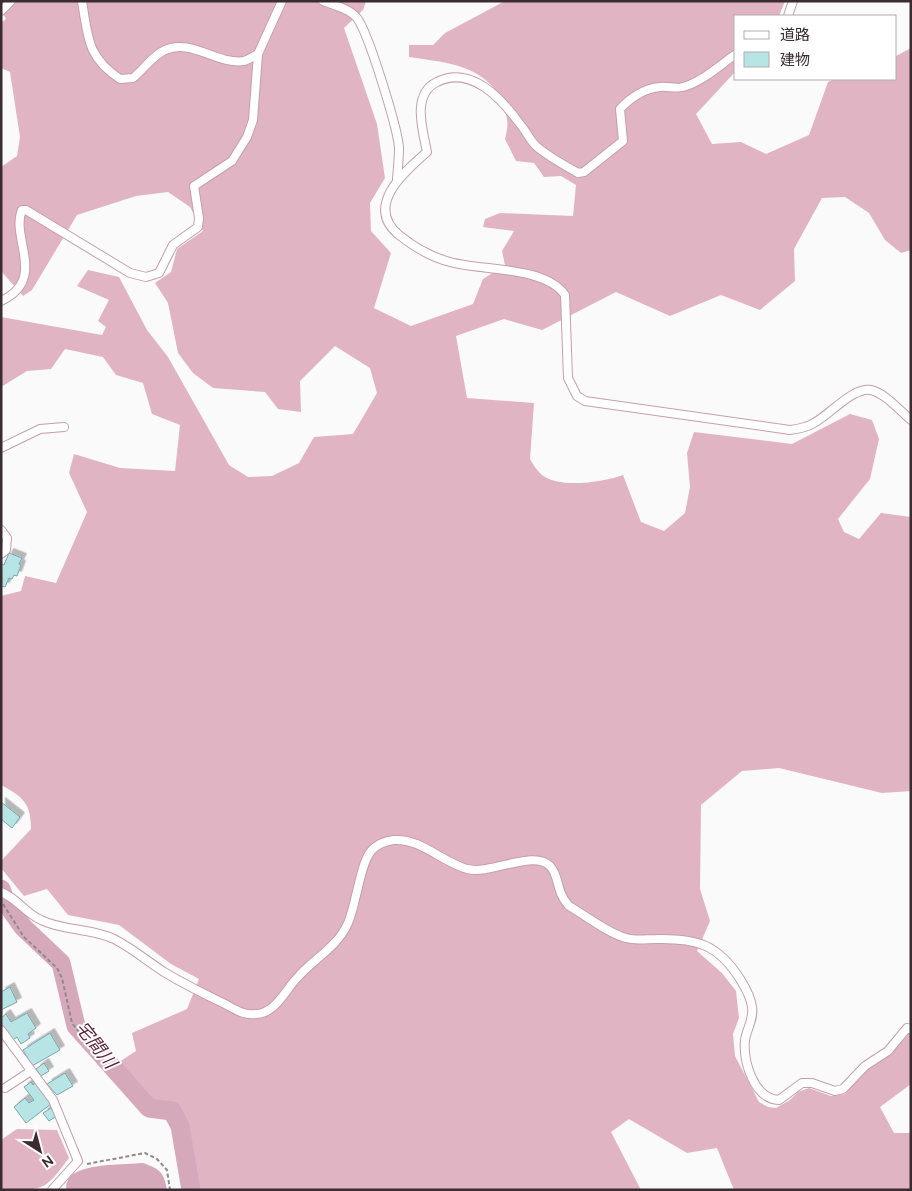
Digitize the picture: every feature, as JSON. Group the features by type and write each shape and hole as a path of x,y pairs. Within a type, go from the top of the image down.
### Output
{"street":[{"path":"1,11 11,1"},
{"path":"82,1 89,41 97,59 120,79 133,78 154,57 166,50 181,46 228,60 244,61 258,54"},
{"path":"1,302 17,288 24,277 26,263 20,220 22,210 26,210 130,273 146,276 159,273 173,245 198,227 194,186 232,161 248,137 253,120 258,54 282,1"},
{"path":"323,1 341,7 357,18 365,35 377,68 399,146 398,178"},
{"path":"788,15 793,1"},
{"path":"734,55 697,82 684,87 660,87 646,91 627,101 620,109 623,141 584,172 578,173 535,144 501,100 484,87 464,77 448,77 432,84 423,97 419,112 427,152 398,178 385,204 386,218 394,231 422,251 450,262 542,278 560,287 565,295 568,378 578,396 586,401 790,430 813,424 847,398 870,389 881,395 911,420"},
{"path":"1,448 40,429 64,427"},
{"path":"1,530 7,538 6,550 1,554"},
{"path":"1,892 11,896 41,920 112,938 203,994 253,1015 263,1013 272,1008 298,976 334,945 342,935 354,908 366,861 371,851 382,843 404,840 418,844 456,866 476,870 494,869 532,859 542,860 550,866 556,875 557,887 562,899 569,906 623,938 636,940 695,940 712,948 727,961 740,978 752,1006 752,1018 746,1039 745,1055 749,1068 759,1089 764,1096 771,1100 779,1100 802,1083 812,1083 835,1090 843,1088 865,1066 888,1051 907,1028 911,1029"},
{"path":"1,1030 53,1100 78,1161 52,1190"},
{"path":"5,1088 30,1070"}],"path":[{"path":"1,899 16,926 57,968 62,978 72,1023 105,1063"},
{"path":"73,1166 145,1153 157,1159 167,1170 170,1190"}],"shaded area":[{"path":"1,1 366,1 363,10 344,28 377,124 385,178 370,203 371,231 391,253 374,308 411,326 473,304 483,279 505,265 502,251 514,231 483,227 485,219 500,213 573,216 576,185 561,176 544,177 534,163 516,161 505,139 507,122 503,105 496,91 487,81 476,73 451,64 409,57 409,45 433,45 445,33 505,1 785,1 779,15 734,15 734,73 696,114 712,144 741,142 766,154 809,135 828,82 833,80 897,80 897,55 911,48 911,250 901,253 885,240 869,213 845,197 822,198 794,249 795,281 760,310 721,295 670,316 616,292 542,330 504,319 456,336 467,398 534,403 530,459 542,475 560,482 582,483 623,475 641,522 664,531 685,513 690,487 687,453 694,432 792,444 850,414 872,420 879,439 870,479 838,519 844,532 859,539 881,513 911,517 911,791 882,793 779,768 742,771 701,805 700,889 710,921 697,951 722,973 736,991 739,1018 733,1034 735,1056 759,1102 768,1107 776,1108 790,1100 798,1092 809,1088 831,1096 845,1094 865,1071 897,1047 911,1031 911,1084 880,1107 894,1133 911,1133 911,1190 734,1190 717,1148 687,1153 629,1119 611,1132 641,1190 199,1190 187,1121 176,1107 149,1102 116,1064 136,1051 132,1033 187,1009 199,979 171,964 119,925 68,915 47,889 24,896 1,868 1,861 31,829 31,820 27,807 20,797 1,785 1,596 21,591 25,576 56,583 87,512 69,473 74,454 120,468 175,471 180,425 152,414 143,383 116,375 103,357 65,349 51,369 27,371 1,387 1,317 102,335 106,327 98,321 109,300 77,286 88,270 119,277 147,330 168,357 229,465 248,477 272,476 299,463 314,437 353,434 377,393 370,368 335,346 300,381 301,412 278,409 265,392 213,388 193,373 178,353 168,303 155,283 171,272 177,249 203,231 190,207 168,192 136,196 77,215 32,290 23,296 1,271 1,167 17,156 20,137 10,72 1,68 1,23 6,19 1,9"},
{"path":"17,1129 57,1130 69,1158 54,1177 42,1186 27,1190 1,1190 1,1140"},
{"path":"143,1163 154,1167 163,1175 167,1190 66,1190 69,1178 83,1170 99,1166"}],"building":[{"path":"9,553 22,558 17,576 14,575 12,579 9,578 5,587 1,586 1,564 4,565"},
{"path":"1,802 20,817 12,828 1,819"},
{"path":"10,987 17,1002 1,1010 1,992"},
{"path":"27,1013 36,1028 28,1034 30,1038 21,1044 17,1037 11,1041 1,1025 1,1018 6,1014 11,1022"},
{"path":"50,1033 60,1050 32,1066 23,1050"},
{"path":"44,1063 49,1071 41,1076 36,1069"},
{"path":"65,1073 73,1086 57,1095 47,1084"},
{"path":"31,1082 33,1085 35,1083 51,1104 26,1123 14,1107 25,1098 29,1103 34,1100 24,1087"},
{"path":"51,1108 57,1116 49,1121 43,1113"}],"waterway":[{"name":"宅間川","path":"1,889 6,903 23,927 61,963 76,1026 149,1108 172,1111 180,1126 191,1190"}]}
